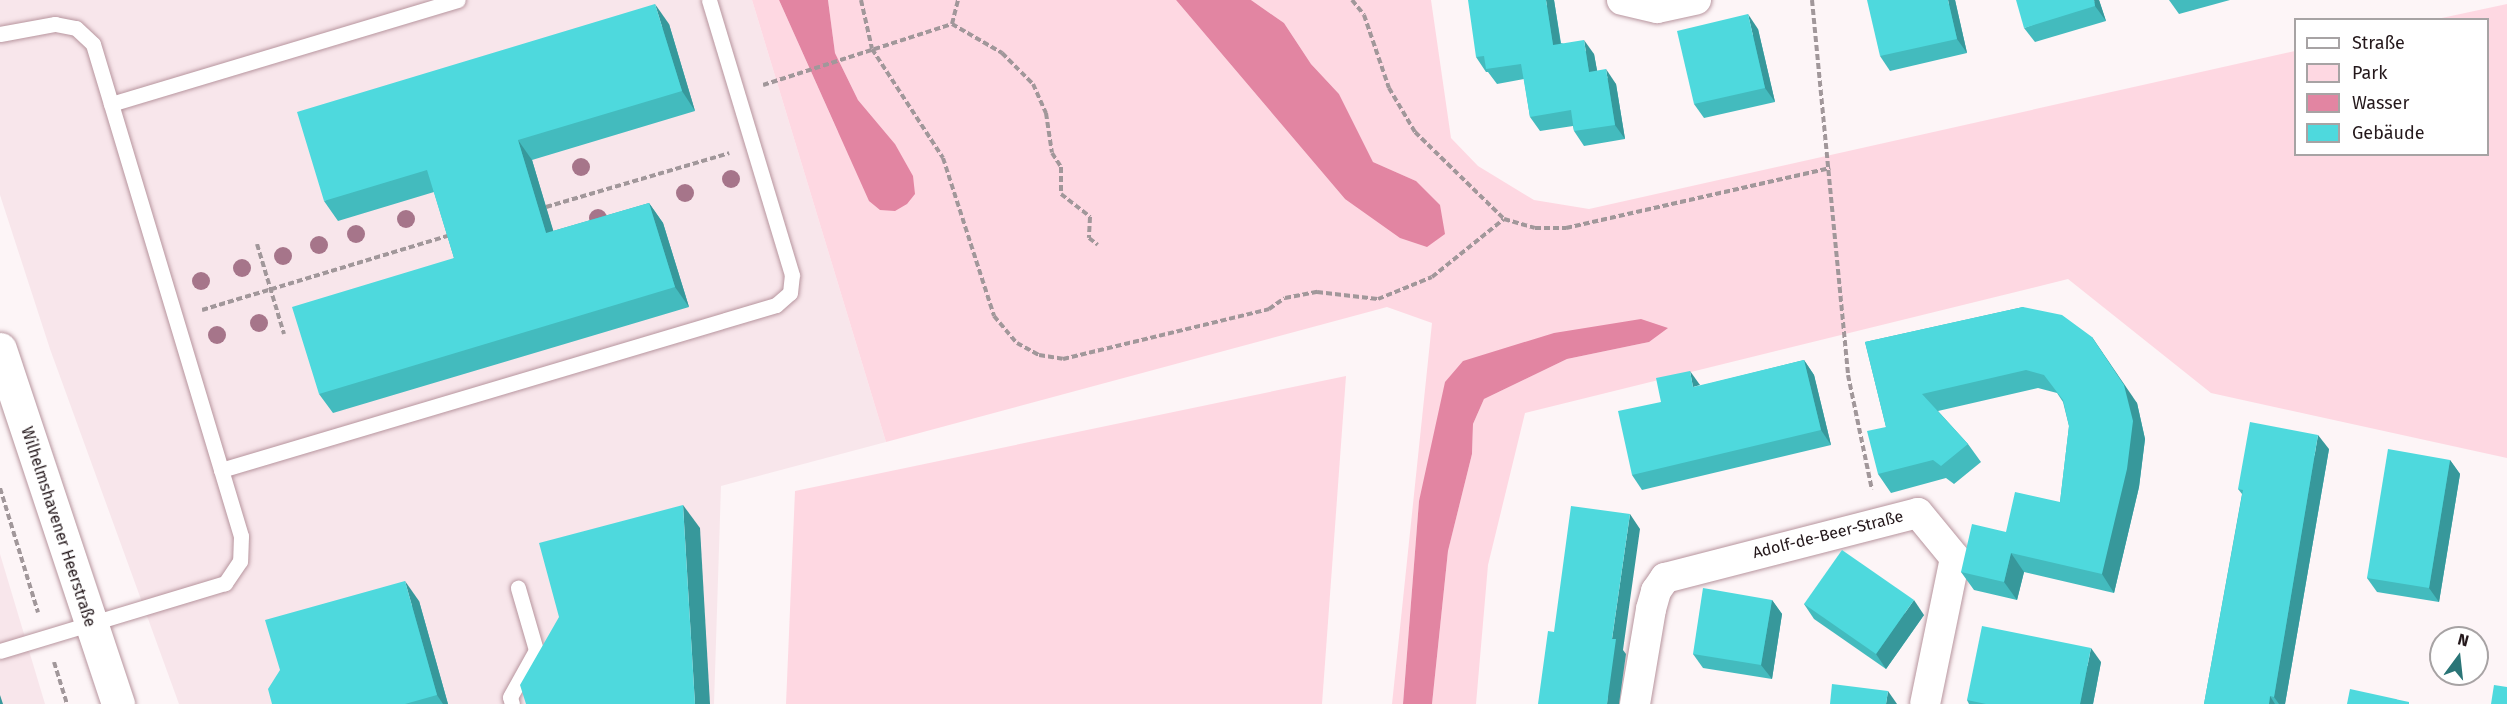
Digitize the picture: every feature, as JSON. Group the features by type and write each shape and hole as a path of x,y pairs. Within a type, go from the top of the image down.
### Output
{"street":[{"path":"1622,0 1657,8 1696,0"},
{"name":"Wilhelmshavener Heerstraße","path":"1,356 118,704"},
{"name":"Adolf-de-Beer-Straße","path":"1635,704 1650,609 1656,591 1665,578 1918,513 1955,558 1925,704"}],"lane":[{"path":"111,104 458,0"},
{"path":"221,470 776,305 790,292 792,275 709,0"},
{"path":"0,34 55,24 76,28 93,44 241,536 240,561 225,584 0,651"},
{"path":"512,704 510,697 536,650 518,588"}],"path":[{"path":"861,0 872,49 943,158 994,316 1017,343 1039,355 1063,359 1269,309 1285,298 1317,292 1378,299 1432,277 1504,219"},
{"path":"952,24 958,0"},
{"path":"1352,0 1364,15 1389,88 1415,132 1504,219 1535,228 1566,228 1830,168"},
{"path":"1812,0 1830,168 1848,375 1878,522"},
{"path":"794,75 952,24 1002,53 1033,84 1046,113 1052,153 1061,167 1061,194 1090,217 1089,238 1098,245"},
{"path":"546,207 752,146"},
{"path":"175,318 454,234"},
{"path":"257,244 284,334"},
{"path":"0,488 67,704"}],"shaded area":[{"path":"0,0 752,0 886,442 721,486 714,704 179,704 50,349 0,195"},
{"path":"0,554 45,704 0,704"}],"green space":[{"path":"752,0 779,0 838,132 895,144 858,100 835,53 828,0 1176,0 1345,199 1416,181 1373,162 1339,94 1311,64 1284,23 1251,0 1431,0 1451,138 1478,166 1534,200 1589,209 2294,51 2294,156 2489,156 2489,18 2442,18 2507,4 2507,458 2211,393 2068,279 1525,413 1488,565 1476,704 1432,704 1448,551 1472,454 1473,424 1484,399 1567,359 1649,342 1464,361 1419,501 1403,704 1392,704 1432,323 1387,307 886,442"},
{"path":"1346,376 1322,704 786,704 795,491"}],"water":[{"path":"779,0 828,0 835,53 858,100 895,144 913,176 915,194 907,204 895,211 880,210 869,201"},
{"path":"1176,0 1251,0 1284,23 1311,64 1339,94 1373,162 1416,181 1440,205 1445,234 1427,247 1400,238 1345,199"},
{"path":"1641,319 1668,328 1649,342 1567,359 1484,399 1473,424 1472,454 1448,551 1432,704 1403,704 1419,501 1445,382 1463,361 1554,333"}],"building":[{"path":"1468,0 1546,0 1553,45 1584,40 1589,72 1606,69 1615,125 1574,131 1571,110 1530,117 1521,64 1486,69 1484,56 1476,57"},
{"path":"1867,0 1948,0 1957,39 1880,56"},
{"path":"2016,0 2094,0 2095,6 2024,28"},
{"path":"655,4 682,91 518,140 546,233 649,203 675,287 319,394 292,307 454,258 427,170 324,201 297,112"},
{"path":"1748,14 1765,88 1694,104 1677,31"},
{"path":"2023,307 2062,315 2092,337 2124,385 2133,421 2127,469 2102,574 2011,553 2004,582 1961,572 1972,524 2006,532 2015,492 2060,502 2069,426 2063,400 2044,375 2026,370 1922,394 1968,444 1941,466 1933,460 1878,474 1867,431 1886,427 1865,342"},
{"path":"1804,360 1821,430 1632,475 1618,411 1661,402 1656,378 1690,371 1693,387"},
{"path":"2250,422 2318,435 2274,697 2270,696 2269,704 2204,704 2243,490 2238,489"},
{"path":"2388,449 2450,460 2429,588 2367,578"},
{"path":"683,505 695,704 526,704 520,685 559,617 539,543"},
{"path":"1571,506 1630,514 1612,639 1616,639 1607,704 1538,704 1548,631 1554,632"},
{"path":"1842,550 1914,600 1876,654 1804,604"},
{"path":"405,581 437,695 405,704 272,704 268,689 280,670 265,620"},
{"path":"1703,588 1772,600 1761,665 1693,654"},
{"path":"1982,626 2091,648 2080,704 1986,704 1967,700"},
{"path":"1832,684 1888,691 1886,704 1830,704"},
{"path":"2494,685 2507,687 2507,704 2491,704"},
{"path":"2350,689 2409,702 2409,704 2347,704"}]}
